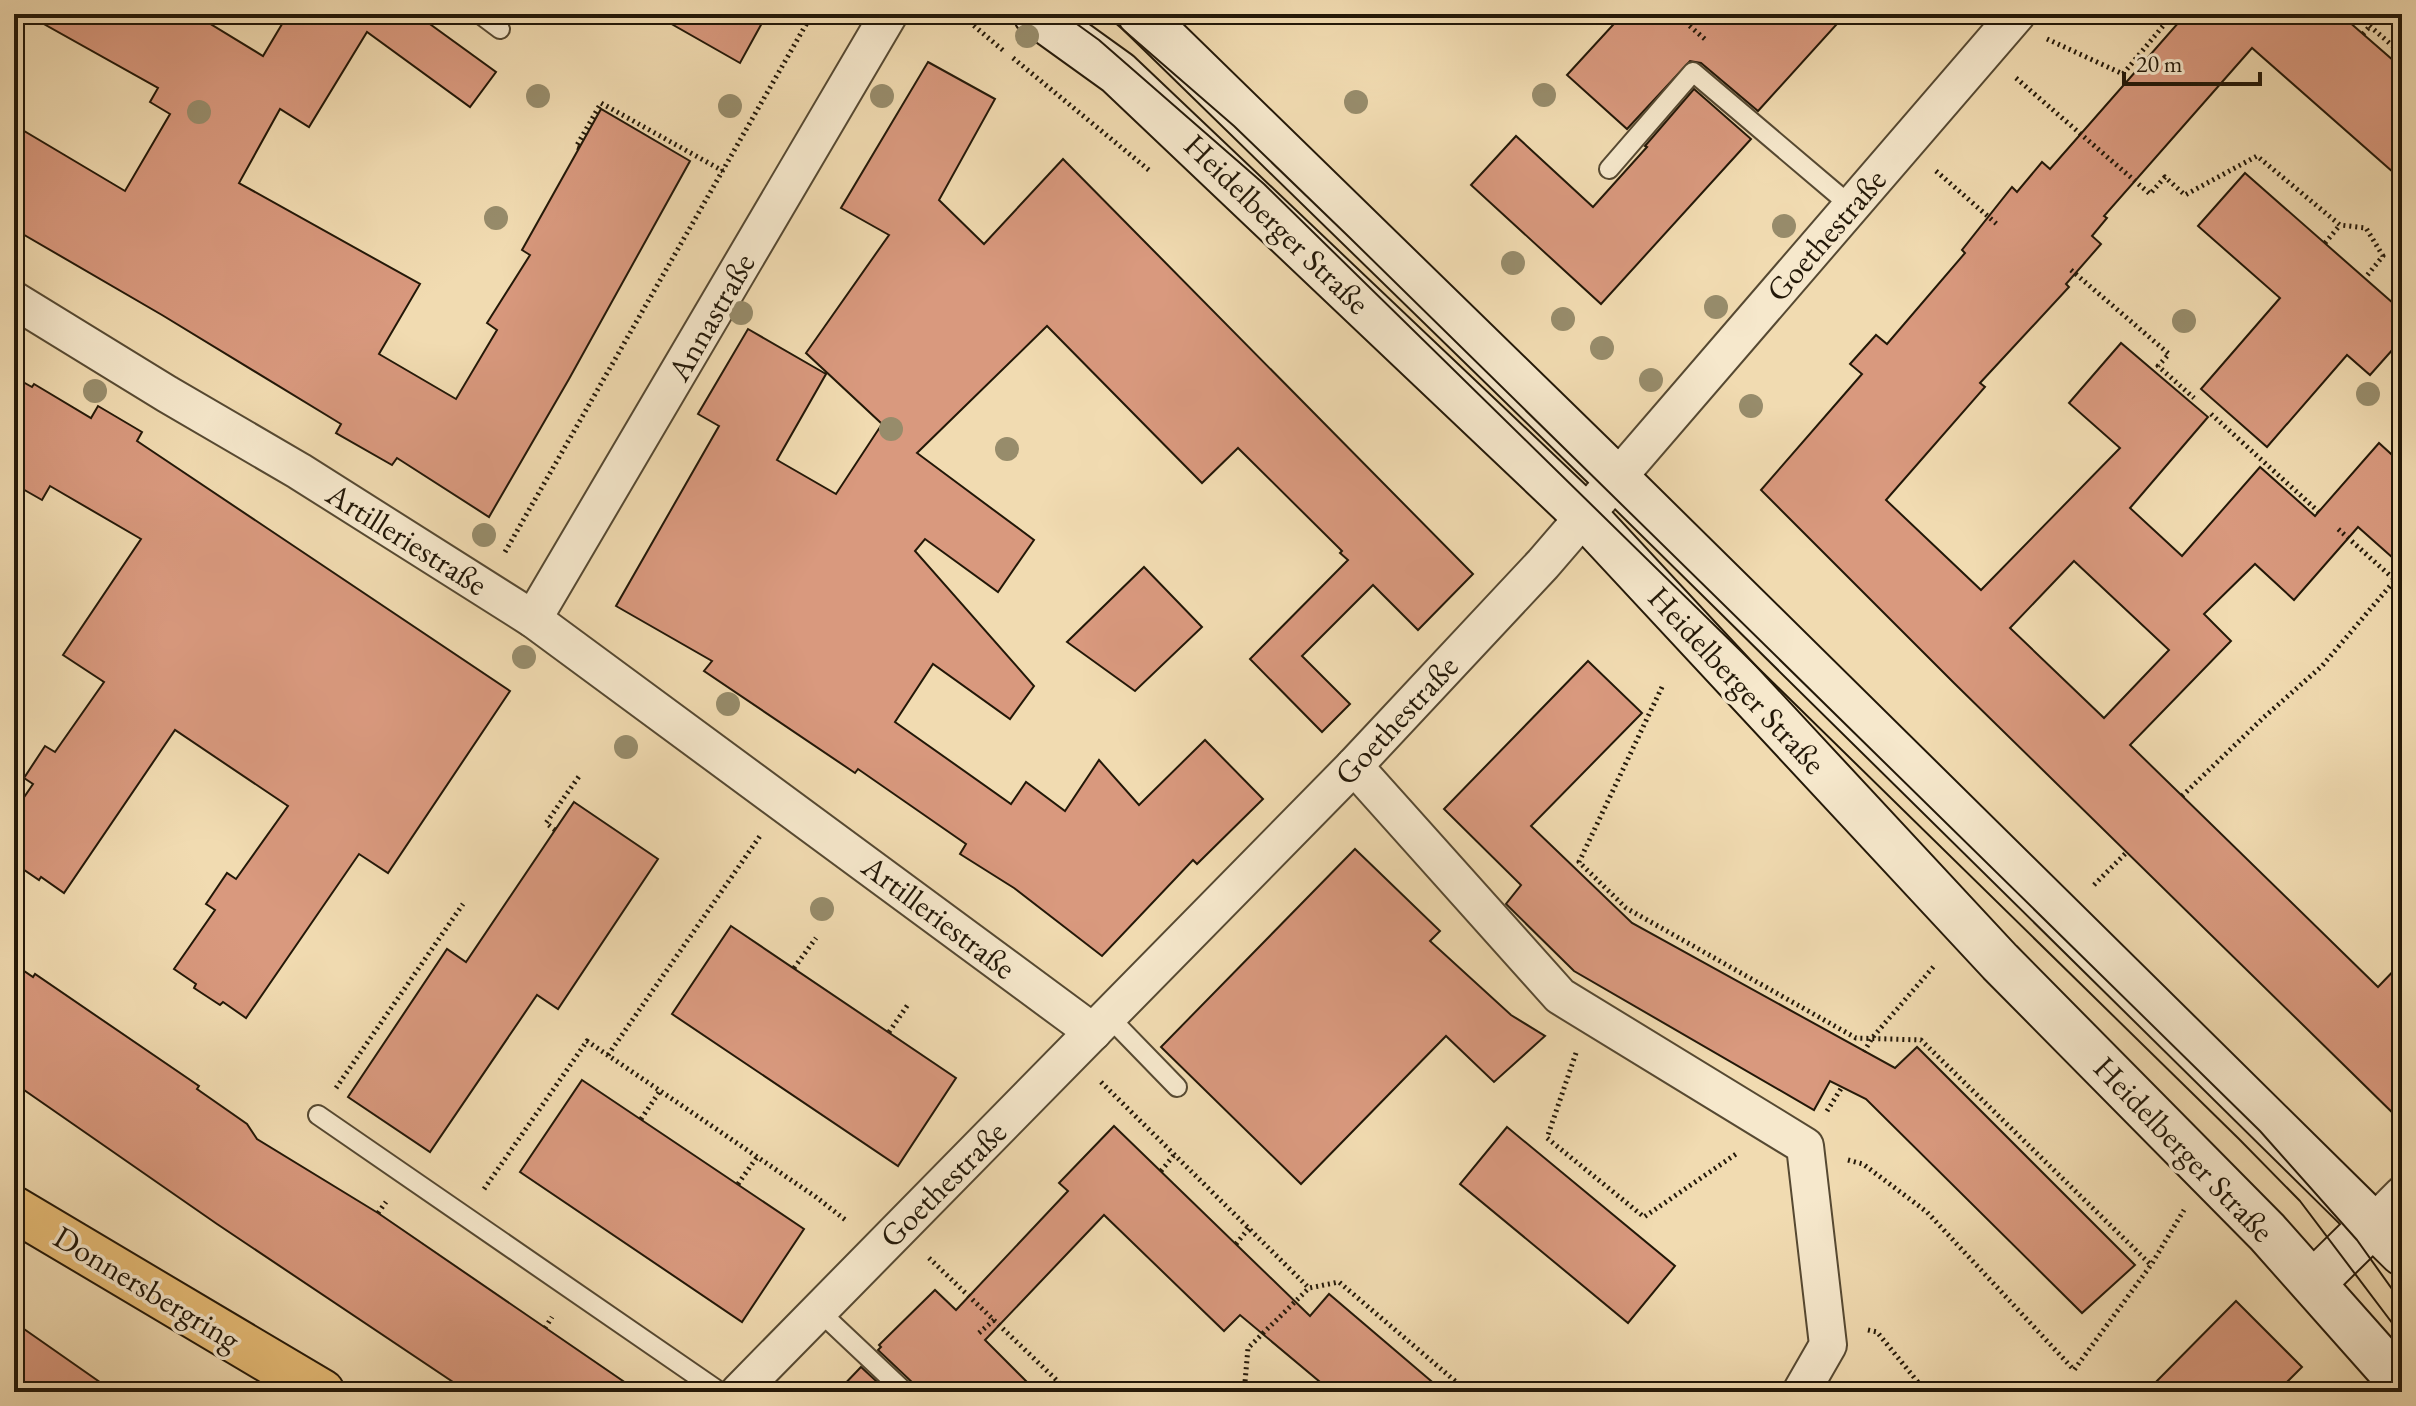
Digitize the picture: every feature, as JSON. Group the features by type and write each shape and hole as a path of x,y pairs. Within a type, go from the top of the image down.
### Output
{"main road":[{"name":"Heidelberger Straße","path":"1036,14 1118,73 1585,516 2000,962 2199,1161 2402,1384"},
{"name":"Heidelberger Straße","path":"1140,14 1616,478 2392,1224"},
{"name":"Donnersbergring","path":"14,1209 322,1392"},
{"path":"2313,1283 2392,1224"}],"street":[{"name":"Annastraße","path":"533,619 889,14"},
{"name":"Goethestraße","path":"739,1392 1354,766 1585,516 2013,19"},
{"name":"Artilleriestraße","path":"14,300 299,471 533,619 784,802 1100,1024"},
{"path":"1354,766 1560,996 1805,1146 1828,1345 1801,1392"}],"lane":[{"path":"480,14 500,29"},
{"path":"1609,169 1693,72 1851,206"},
{"path":"1100,1024 1177,1087"},
{"path":"318,1115 720,1392"},
{"path":"819,1311 905,1392"}],"path":[{"path":"484,588 812,14"},
{"path":"960,14 1154,174"},
{"path":"1676,14 1718,51"},
{"path":"2123,74 2173,14"},
{"path":"2356,14 2402,54"},
{"path":"2013,19 2129,79"},
{"path":"2363,34 2370,26"},
{"path":"1984,52 2150,194 2165,177 2185,195 2257,156 2340,225 2366,228 2383,256 2365,278"},
{"path":"579,148 576,147 601,103 723,171"},
{"path":"1905,144 1999,226"},
{"path":"2325,243 2340,225"},
{"path":"2071,270 2169,354 2158,366 2194,398"},
{"path":"2211,414 2319,512"},
{"path":"2182,796 2322,666 2395,580 2337,528"},
{"path":"1662,687 1579,862 1626,908 1856,1038 1921,1040 2151,1265"},
{"path":"555,830 546,823 580,775"},
{"path":"608,1055 784,802"},
{"path":"2091,888 2127,852"},
{"path":"318,1115 463,904"},
{"path":"794,968 816,938"},
{"path":"1864,1052 1872,1038 1935,965"},
{"path":"889,1032 909,1003"},
{"path":"1590,1014 1547,1138 1644,1217 1775,1128"},
{"path":"465,1216 587,1041 816,1197 853,1227"},
{"path":"1094,1076 1309,1288"},
{"path":"641,1119 660,1091"},
{"path":"1805,1146 1863,1164 1927,1212 2074,1370 2151,1265 2181,1213"},
{"path":"1161,1171 1174,1155"},
{"path":"738,1184 757,1157"},
{"path":"1236,1244 1249,1228"},
{"path":"922,1252 1067,1391"},
{"path":"1240,1392 1245,1382 1248,1348 1309,1288 1339,1282 1468,1392"},
{"path":"1825,1319 1877,1332 1926,1392"},
{"path":"979,1333 994,1320"}],"building":[{"path":"26,14 194,14 263,56 288,14 416,14 496,72 470,107 367,32 309,127 280,109 239,183 420,284 379,354 456,399 497,330 487,323 530,255 522,250 601,109 690,161 489,517 397,458 392,465 336,433 341,424 14,229 14,125 125,191 170,114 150,102 158,88"},
{"path":"654,14 767,14 740,63"},
{"path":"1623,14 1846,14 1758,111 1701,63 1690,61 1627,129 1567,75"},
{"path":"2186,14 2340,14 2402,68 2402,180 2252,48 2104,216 2107,218 2092,236 2101,244 2066,284 2069,287 1980,383 1985,387 1886,500 1981,590 2120,448 2069,403 2121,343 2208,417 2130,508 2182,556 2260,467 2315,516 2379,443 2402,464 2402,566 2358,527 2294,600 2255,564 2204,614 2231,641 2130,745 2378,987 2402,962 2402,1122 1761,490 1862,374 1850,364 1876,335 1887,344 1965,253 1962,250 2012,187 2017,192 2042,162 2050,169","holes":["2074,561 2169,650 2104,718 2010,628"]},
{"path":"928,62 995,99 939,200 984,244 1063,159 1473,574 1418,630 1373,585 1302,656 1350,704 1322,732 1250,659 1348,560 1238,448 1202,483 1047,326 917,453 1034,540 998,592 925,539 915,551 1034,686 1010,719 933,664 895,722 1011,804 1026,782 1065,811 1099,760 1139,805 1205,740 1263,799 1197,864 1193,860 1102,956 1014,888 960,854 966,844 858,769 855,773 704,671 712,661 616,606 719,426 698,414 748,329 826,374 777,460 836,494 882,424 806,353 889,235 841,208"},
{"path":"1694,89 1751,139 1601,304 1471,185 1516,136 1593,207"},
{"path":"2245,173 2402,311 2402,339 2370,375 2347,355 2267,447 2201,389 2280,298 2198,226"},
{"path":"14,377 32,387 34,384 91,418 98,406 142,432 137,441 510,691 388,873 359,854 246,1018 194,988 196,984 174,969 215,910 206,904 227,873 236,879 288,806 175,730 64,893 14,863 14,812 33,784 24,778 45,746 55,752 104,682 63,655 141,539 50,486 42,500 14,484"},
{"path":"1144,567 1202,627 1135,691 1067,642"},
{"path":"1588,661 1642,713 1531,826 1632,923 1895,1068 1917,1047 2135,1265 2082,1313 1866,1099 1830,1081 1814,1110 1574,971 1506,904 1521,885 1444,809"},
{"path":"574,802 658,859 558,1009 537,995 430,1152 348,1097 447,949 466,962"},
{"path":"1355,849 1440,931 1430,941 1511,1015 1545,1036 1494,1082 1446,1036 1301,1184 1161,1047"},
{"path":"731,926 956,1078 898,1166 672,1014"},
{"path":"14,964 33,977 35,974 199,1086 197,1089 247,1124 257,1139 378,1213 639,1392 468,1392 217,1224 14,1083"},
{"path":"582,1080 804,1229 742,1322 520,1172"},
{"path":"1114,1126 1310,1316 1329,1294 1444,1392 1332,1392 1240,1315 1224,1331 1104,1215 985,1340 1037,1392 917,1392 913,1383 878,1350 879,1345 935,1290 956,1310 1068,1191 1059,1183"},
{"path":"1507,1127 1675,1266 1628,1323 1460,1184"},
{"path":"2236,1301 2302,1367 2277,1392 2146,1392"},
{"path":"14,1322 114,1392 14,1392"},
{"path":"861,1367 888,1392 837,1392"}],"tram line":[{"path":"1063,14 1099,40 1264,184 2239,1139 2300,1201 2402,1336"},
{"path":"1105,14 1234,126 1349,237 2260,1131 2357,1240 2402,1303"}]}
